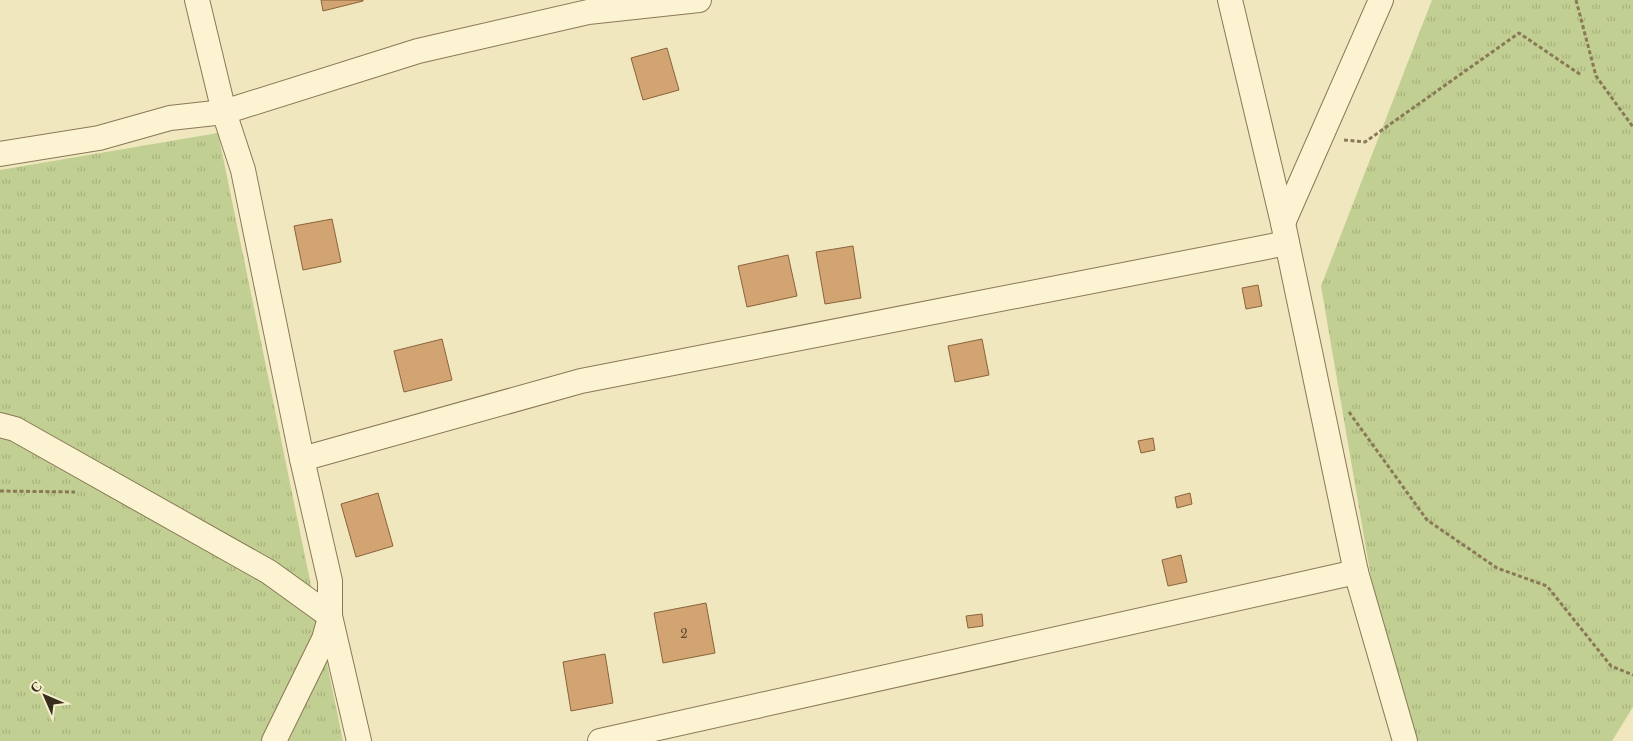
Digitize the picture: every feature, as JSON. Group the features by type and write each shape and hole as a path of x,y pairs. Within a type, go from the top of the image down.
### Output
{"street":[{"path":"197,0 224,112 242,170 302,459 330,581 330,616 359,741"},
{"path":"0,154 99,138 170,118 224,112 418,51 588,12 699,0"},
{"path":"1230,0 1285,233 1356,572 1405,741"},
{"path":"1285,233 1320,137 1381,0"},
{"path":"302,459 581,381 1285,233"},
{"path":"0,425 15,429 269,572 330,616"},
{"path":"600,741 1356,572"},
{"path":"274,741 324,639 330,616"}],"path":[{"path":"1576,0 1596,76 1633,127"},
{"path":"1320,137 1365,142 1519,33 1581,75"},
{"path":"1346,408 1427,520 1497,568 1547,586 1612,666 1633,675"},
{"path":"0,492 79,492"}],"green space":[{"path":"1432,0 1633,0 1633,707 1612,741 1399,741 1321,286"},
{"path":"218,133 343,741 0,741 0,170"}],"building":[{"path":"321,0 363,0 363,1 323,11"},
{"path":"667,48 679,90 643,100 631,58"},
{"path":"332,219 341,262 303,270 294,226"},
{"path":"853,246 861,298 825,304 816,252"},
{"path":"788,255 797,296 747,307 738,266"},
{"path":"1258,285 1262,306 1246,309 1242,288"},
{"path":"442,339 452,380 404,392 394,351"},
{"path":"982,339 989,375 955,382 948,346"},
{"path":"1153,438 1155,450 1141,453 1138,441"},
{"path":"378,493 393,546 356,557 341,504"},
{"path":"1190,493 1192,504 1177,508 1175,497"},
{"path":"1181,555 1187,582 1168,586 1162,560"},
{"path":"706,603 715,653 663,663 654,613"},
{"path":"982,614 983,626 968,628 966,616"},
{"path":"605,654 613,703 571,711 563,662"}]}
